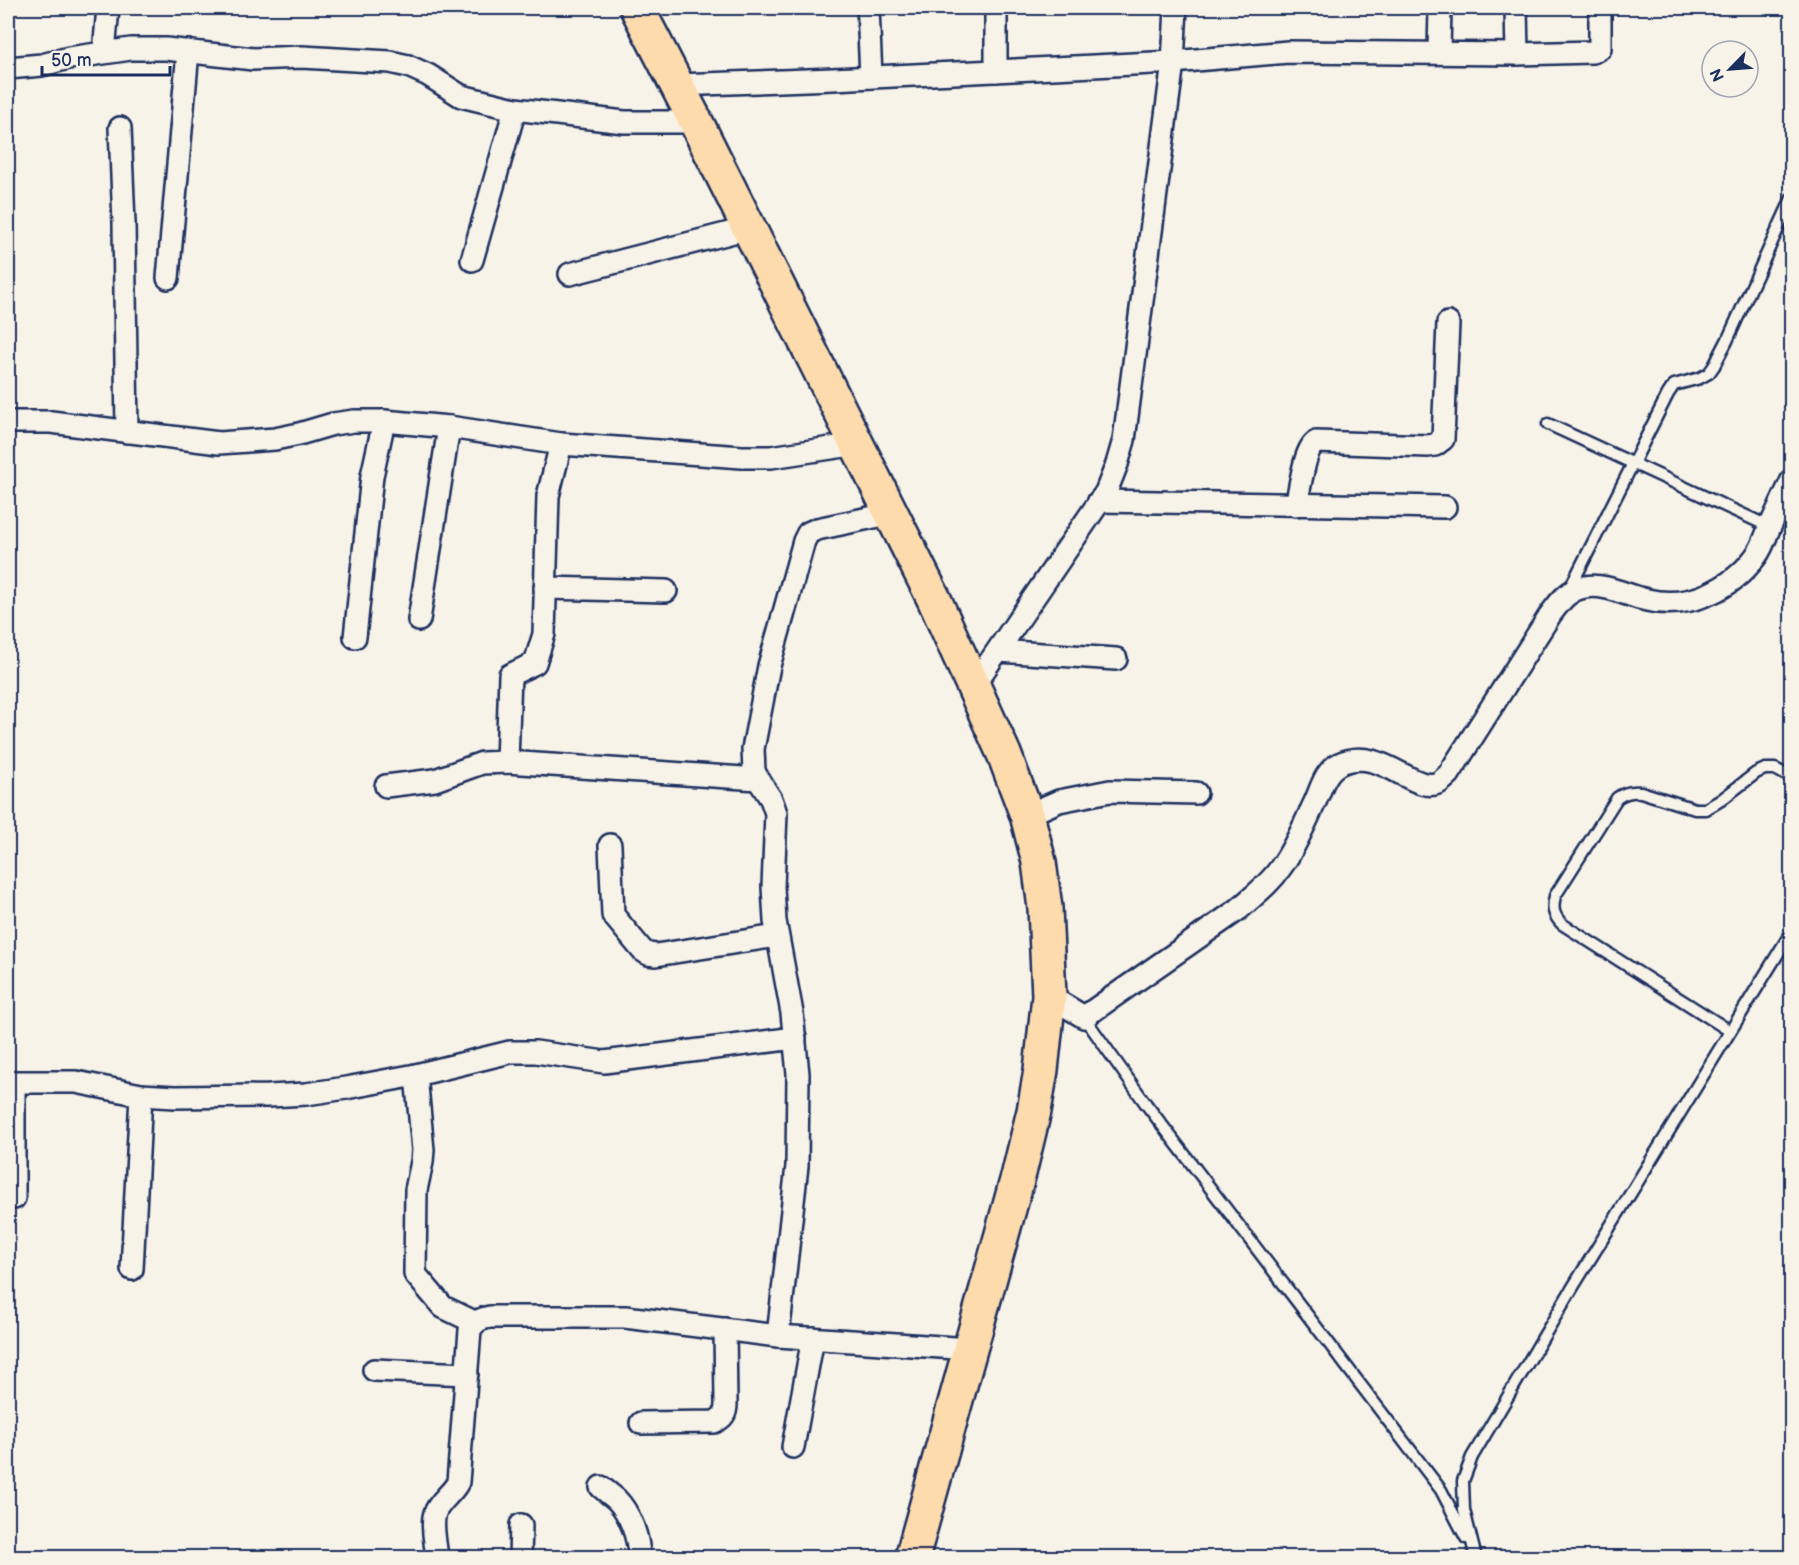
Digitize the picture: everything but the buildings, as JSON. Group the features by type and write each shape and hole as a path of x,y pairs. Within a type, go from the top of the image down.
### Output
{"highway":[{"path":"637,8 750,228 934,599 1004,754 1027,815 1039,862 1044,897 1048,996 1041,1070 1034,1111 1019,1173 912,1557"}],"street":[{"path":"104,52 108,8"},
{"path":"868,8 871,77"},
{"path":"996,8 996,71"},
{"path":"974,686 1106,492 1117,464 1124,440 1173,62 1176,8"},
{"path":"1439,52 1440,8"},
{"path":"1516,8 1517,54"},
{"path":"676,85 1173,62 1288,52 1517,54 1588,52 1600,48 1600,8"},
{"path":"8,68 42,65 104,52 131,49 188,51 253,59 302,57 390,62 408,66 428,75 461,96 515,110 624,122 696,122"},
{"path":"168,278 188,51"},
{"path":"472,260 515,110"},
{"path":"120,128 127,432"},
{"path":"570,274 750,228"},
{"path":"1296,505 1308,452 1316,442 1428,446 1443,439 1448,323"},
{"path":"355,637 372,476 384,421"},
{"path":"8,422 51,422 219,442 244,442 275,439 333,424 384,421 448,427 561,444 742,457 771,457 858,444"},
{"path":"419,620 448,427"},
{"path":"507,762 510,675 535,663 544,634 546,510 561,444"},
{"path":"1048,996 1084,1017 1239,909 1261,890 1281,867 1326,776 1336,766 1346,761 1374,760 1426,785 1438,783 1449,774 1550,615 1567,594 1583,587 1596,586 1648,600 1673,603 1719,590 1739,576 1757,554 1791,480"},
{"path":"1099,501 1445,507"},
{"path":"778,1336 797,1166 798,1074 792,1012 775,921 773,887 776,813 771,799 758,779 752,762 753,749 769,666 808,533 817,529 892,513"},
{"path":"545,588 666,591"},
{"path":"998,651 1116,659"},
{"path":"386,786 435,780 482,763 507,762 758,779"},
{"path":"1027,815 1059,801 1110,791 1196,793"},
{"path":"610,845 614,915 642,950 648,954 656,955 777,936"},
{"path":"14,1198 10,1083 76,1082 141,1095 175,1097 306,1094 416,1075 510,1052 536,1052 604,1062 795,1038"},
{"path":"416,1075 423,1150 416,1191 415,1274 443,1307 474,1322 490,1317 625,1317 778,1336 970,1349"},
{"path":"132,1269 141,1095"},
{"path":"437,1557 435,1513 458,1482 470,1330 474,1322"},
{"path":"641,1423 714,1422 722,1418 726,1413 725,1329"},
{"path":"793,1447 813,1338"},
{"path":"374,1370 467,1374"},
{"path":"601,1487 617,1500 628,1517 635,1533 639,1557"},
{"path":"520,1557 521,1525"}],"lane":[{"path":"1567,594 1674,385 1700,378 1709,373 1714,366 1791,198"},
{"path":"1548,424 1770,526"},
{"path":"1730,1031 1562,924 1555,917 1552,908 1555,896 1617,798 1624,794 1633,791 1641,792 1695,809 1706,809 1715,805 1756,773 1775,770 1791,778"},
{"path":"1476,1557 1464,1510 1463,1481 1472,1457 1791,931"},
{"path":"1084,1017 1146,1104 1441,1490 1476,1557"}]}
